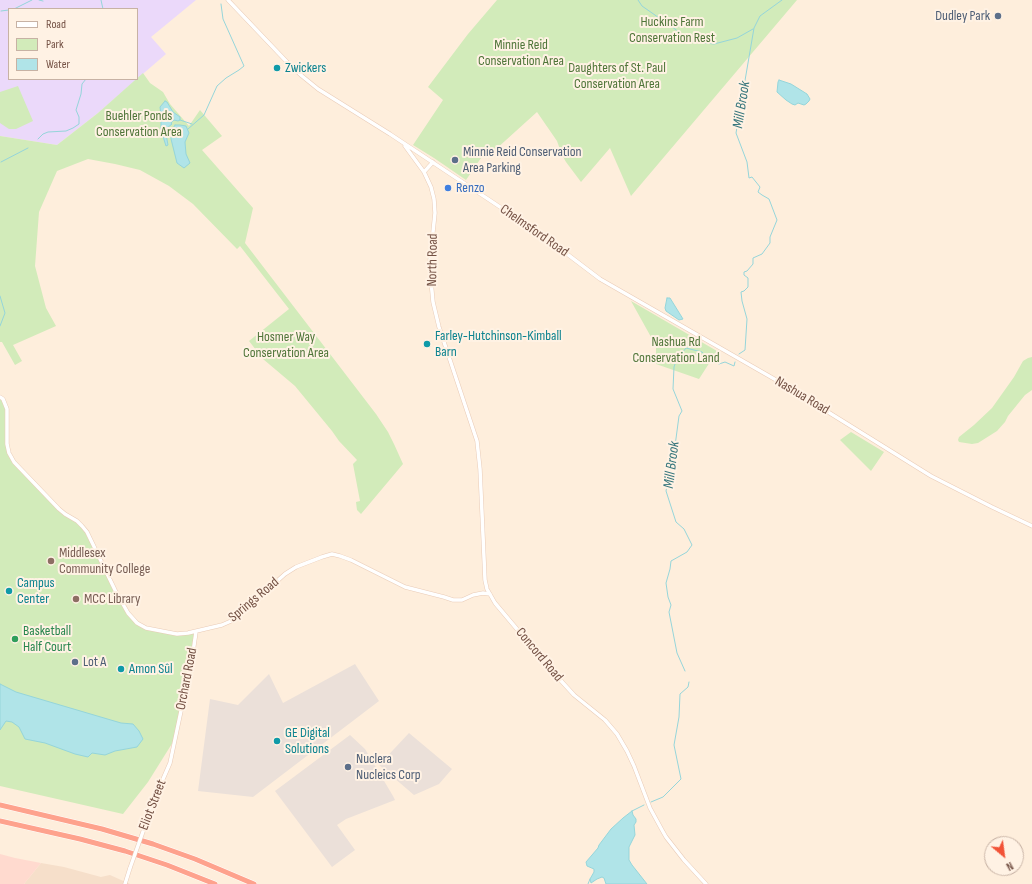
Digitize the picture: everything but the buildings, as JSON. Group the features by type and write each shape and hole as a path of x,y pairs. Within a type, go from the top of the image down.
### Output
{"highway":[{"path":"0,805 102,828 195,859 254,884"},
{"path":"0,821 80,838 125,851 216,884"}],"main road":[{"path":"228,0 287,62 318,89 433,162 424,172"},
{"name":"North Road","path":"402,142 424,172 431,187 435,213 430,260 433,302 439,327 460,390"},
{"name":"Chelmsford Road","path":"433,162 576,260"},
{"name":"Nashua Road","path":"576,260 612,286 783,384 925,472 1032,526"},
{"name":"Concord Road","path":"460,390 477,441 481,488 485,580 490,594 495,603 553,672 574,695 605,720 623,742 650,808 666,837 706,884"},
{"name":"Springs Road","path":"0,397 3,399 7,409 7,444 14,462 59,509 77,521 87,532 115,590 128,613 137,623 146,628 177,634 213,628 231,621 285,574 296,568 332,554 351,560 406,587 453,600 462,600 473,595 483,593 490,594"},
{"name":"Orchard Road","path":"178,726 196,632"},
{"name":"Eliot Street","path":"125,884 150,809 170,763 178,726"}],"shaded area":[{"path":"0,0 196,0 151,37 166,54 138,78 138,8 8,8 8,80 136,80 98,113 57,145 0,136"},
{"path":"355,664 379,701 253,797 198,791 210,699 238,705 269,674 283,703"},
{"path":"409,733 452,769 439,784 414,795 379,765"},
{"path":"350,735 365,749 395,800 346,819 337,825 355,850 332,867 275,791"},
{"path":"0,854 41,863 24,884 0,884"},
{"path":"41,863 64,867 101,877 110,875 130,884 24,884"}],"green space":[{"path":"497,0 797,0 631,196 610,148 581,182 566,162 557,141 537,112 495,150 481,158 466,180 413,145 443,100 428,87 468,34"},
{"path":"143,73 150,83 163,92 170,104 189,126 200,110 222,136 202,150 253,208 245,243 376,414 388,432 403,464 361,514 357,510 356,502 360,501 353,464 357,460 339,441 295,386 263,359 249,341 289,309 240,246 237,249 193,204 169,186 140,170 88,159 57,171 39,212 35,266 46,308 56,326 13,345 22,361 15,365 2,342 0,342 0,136 57,145 98,113 135,80 138,80 138,77"},
{"path":"18,86 33,121 16,129 9,129 0,123 0,92"},
{"name":"Nashua Rd Conservation Land","path":"631,301 717,351 699,379 656,364 656,346"},
{"path":"1032,357 1032,390 1025,395 1005,422 997,431 978,443 972,444 959,442 959,437 992,408 1014,377 1023,361"},
{"name":"Middlesex Community College","path":"0,397 7,409 7,443 14,462 59,509 82,526 128,613 142,626 177,634 196,632 173,742 148,782 123,814 0,786"},
{"path":"851,432 884,452 871,471 840,440"}],"water":[{"path":"779,80 791,84 807,94 810,99 809,101 804,105 798,103 795,105 786,100 777,92"},
{"path":"165,101 173,112 180,117 180,120 174,120 167,128 166,134 168,145 166,146 161,130 160,107"},
{"path":"175,125 186,126 189,133 185,142 186,154 190,163 184,168 177,163 171,139 172,130"},
{"path":"667,298 670,298 683,319 679,320 666,311 665,308"},
{"path":"0,684 16,692 121,723 133,724 143,739 137,747 115,751 105,755 92,753 88,757 45,743 25,739 19,727 12,722 6,721 0,730"},
{"path":"632,811 636,822 634,825 635,835 629,847 629,860 647,884 606,884 604,878 602,877 591,883 590,879 594,869 587,866 586,862 611,829"}],"waterway":[{"path":"16,8 32,0"},
{"path":"39,0 43,1"},
{"path":"101,0 103,8"},
{"path":"638,0 642,6 675,29 689,41 714,44 737,38 753,29"},
{"name":"Mill Brook","path":"739,354 745,350 747,319 741,292 748,287 748,278 744,275 744,272 747,271 753,264 753,258 762,254 770,243 770,237 777,220 769,199 758,192 760,187 752,177 749,178 747,162 736,133 754,28 760,16 782,0"},
{"path":"188,129 204,115 217,86 244,66 223,19 221,4"},
{"path":"1,11 8,10"},
{"path":"38,139 43,134 48,132 66,131 79,124 79,117 76,110 81,94 82,84 85,80"},
{"path":"180,120 192,124"},
{"path":"1,162 28,148"},
{"path":"0,296 5,313 0,326"},
{"name":"Mill Brook","path":"685,671 677,653 669,612 671,605 666,583 671,561 687,552 692,545 684,529 676,522 666,491 679,416 682,411 673,389 674,367 677,358 686,348 702,352 708,358 719,364 725,362 734,366 735,362"},
{"name":"Mill Brook","path":"651,802 663,797 681,779 674,745 679,717 680,694 688,687 689,682"},
{"name":"Mill Brook","path":"632,811 644,805"},
{"name":"Mill Brook","path":"588,884 590,879"}],"place":[{"name":"Dudley Park","path":"998,16"},
{"name":"Zwickers","path":"277,68"},
{"name":"Minnie Reid Conservation Area Parking","path":"455,160"},
{"name":"Renzo","path":"448,188"},
{"name":"Farley-Hutchinson-Kimball Barn","path":"427,344"},
{"name":"Middlesex Community College","path":"51,561"},
{"name":"Campus Center","path":"9,591"},
{"name":"MCC Library","path":"76,599"},
{"name":"Basketball Half Court","path":"15,639"},
{"name":"Lot A","path":"75,662"},
{"name":"Amon Sûl","path":"121,669"},
{"name":"GE Digital Solutions","path":"277,741"},
{"name":"Nuclera Nucleics Corp","path":"348,767"}],"park label":[{"name":"Huckins Farm Conservation Rest","path":"672,30"},
{"name":"Minnie Reid Conservation Area","path":"521,54"},
{"name":"Daughters of St. Paul Conservation Area","path":"617,76"},
{"name":"Buehler Ponds Conservation Area","path":"139,124"},
{"name":"Hosmer Way Conservation Area","path":"286,346"}]}
